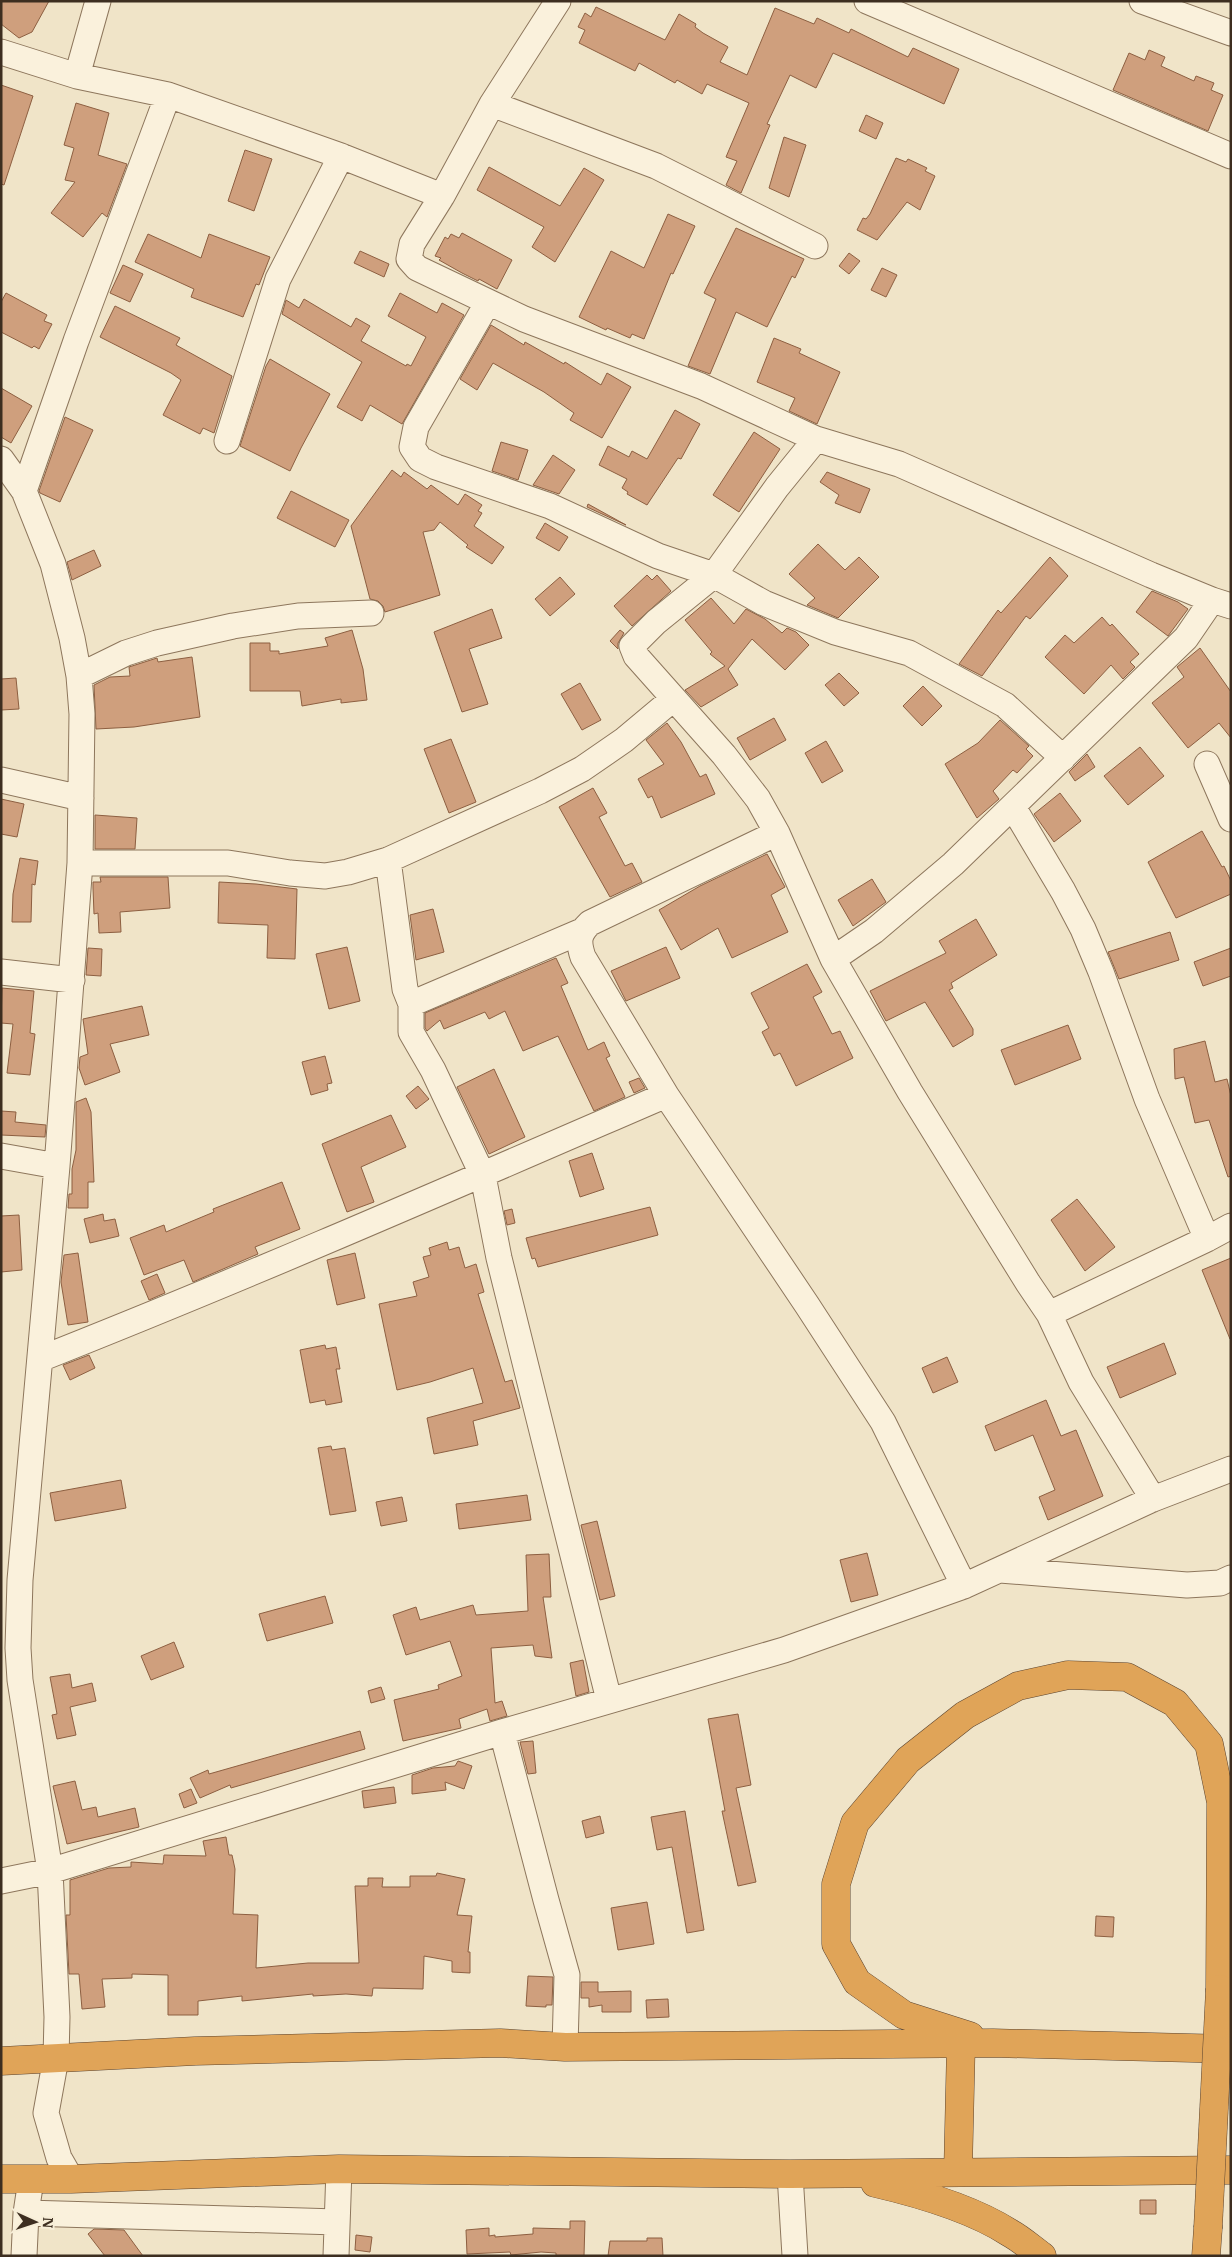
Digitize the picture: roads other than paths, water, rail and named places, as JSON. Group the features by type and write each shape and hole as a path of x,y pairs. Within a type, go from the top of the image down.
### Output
{"highway":[{"path":"993,2044 904,2014 857,1982 836,1944 836,1884 855,1823 908,1760 965,1715 1018,1686 1068,1675 1127,1677 1175,1702 1209,1744 1221,1802 1220,1989 1206,2256"},
{"path":"1,2061 196,2051 500,2043 565,2047 993,2044 1231,2049"},
{"path":"958,2172 961,2044"},
{"path":"1,2179 71,2179 339,2169 790,2174 1231,2170"},
{"path":"840,2174 899,2188 961,2209 1010,2232 1042,2256"}],"street":[{"path":"77,76 98,1"},
{"path":"558,1 492,104 442,196 412,244 409,259 417,268 524,319 700,386 816,439 899,464 1142,571 1221,603 1013,807 916,898 874,931 833,959"},
{"path":"867,1 1231,156"},
{"path":"1142,1 1231,33"},
{"path":"1,52 77,76 168,95 341,156 442,196"},
{"path":"24,492 76,341 168,95"},
{"path":"492,104 656,166 815,246"},
{"path":"227,442 278,278 341,156"},
{"path":"488,302 416,427 412,446 420,459 436,467 550,506 658,556 714,575 764,603 835,632 909,653 1006,705 1063,758"},
{"path":"816,439 776,487 714,575 656,622 632,646 636,656 743,778 758,799 777,833 833,959 910,1092 1049,1314 1081,1382 1154,1499"},
{"path":"1,459 24,492 54,564 79,676 82,714 80,863 58,1166 40,1359 11,1578 18,1648 11,1680 50,1871 57,2017 56,2058 46,2113 59,2158 71,2179"},
{"path":"79,676 126,652 234,626 298,616 371,613"},
{"path":"80,863 228,863 290,873 325,876 348,872 388,860 540,791 582,769 624,740 673,699"},
{"path":"1207,764 1231,819"},
{"path":"1,780 81,798"},
{"path":"1013,807 1063,890 1083,929 1101,972 1147,1099 1207,1239"},
{"path":"411,1004 582,931 590,924 777,833"},
{"path":"388,860 405,989 411,1004 411,1032 433,1070 483,1176 499,1258 609,1700"},
{"path":"582,931 579,938 583,957 666,1095 883,1422 964,1586"},
{"path":"1,972 72,980"},
{"path":"40,1359 483,1176 666,1095"},
{"path":"1,1156 58,1166"},
{"path":"1049,1314 1231,1226"},
{"path":"1,1881 50,1871 502,1732 784,1650 964,1586 1154,1499 1231,1469"},
{"path":"998,1569 1187,1585 1220,1583 1231,1578"},
{"path":"502,1732 567,1975 565,2047"},
{"path":"336,2256 339,2169"},
{"path":"790,2174 795,2256"},
{"path":"24,2256 26,2214 31,2180"},
{"path":"26,2214 337,2222"}]}
